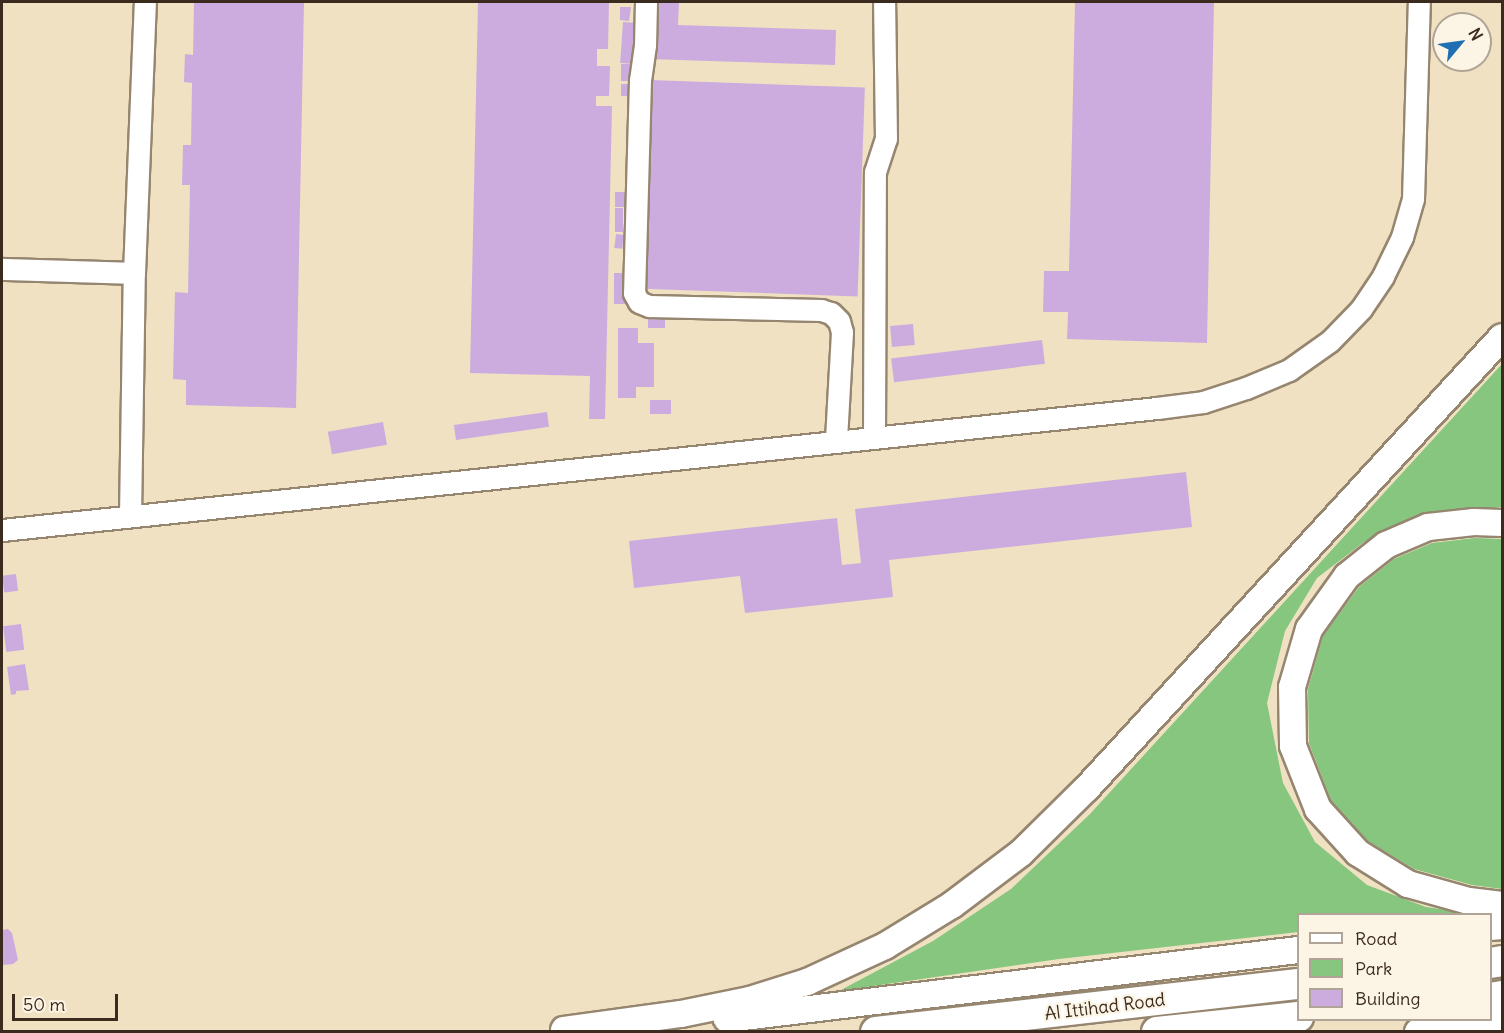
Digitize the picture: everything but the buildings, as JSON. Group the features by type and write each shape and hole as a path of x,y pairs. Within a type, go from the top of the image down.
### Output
{"highway":[{"name":"Al Ittihad Road","path":"876,1032 1297,984"},
{"name":"Al Ittihad Road","path":"1157,1032 1297,1017"}],"main road":[{"path":"556,1031 681,1014 750,1000 807,982 885,946 952,905 1021,853 1086,789 1503,337"},
{"path":"1503,523 1474,522 1428,527 1386,545 1347,576 1309,629 1292,687 1293,746 1318,808 1358,853 1408,884 1469,901 1503,905"},
{"path":"556,1031 670,1026 1297,950"},
{"path":"1418,1032 1503,1022"}],"street":[{"path":"130,516 134,273 145,2"},
{"path":"646,2 646,35 640,80 633,282 636,297 644,305 654,307 826,310 836,317 842,332 836,441"},
{"path":"874,438 875,172 886,139 884,2"},
{"path":"2,530 1203,402 1246,388 1289,370 1330,341 1361,309 1383,276 1402,237 1413,199 1419,2"},
{"path":"2,269 134,273"},
{"path":"842,332 874,338"}],"green space":[{"path":"1502,364 1502,507 1439,511 1364,542 1317,578 1285,631 1267,703 1283,783 1315,842 1367,885 1426,907 1468,913 1297,913 1297,932 1059,959 839,991 933,941 1011,889 1090,814"},
{"path":"1475,538 1502,539 1502,889 1472,885 1414,869 1368,841 1331,800 1309,743 1308,689 1323,636 1359,587 1394,559 1432,543"}]}
